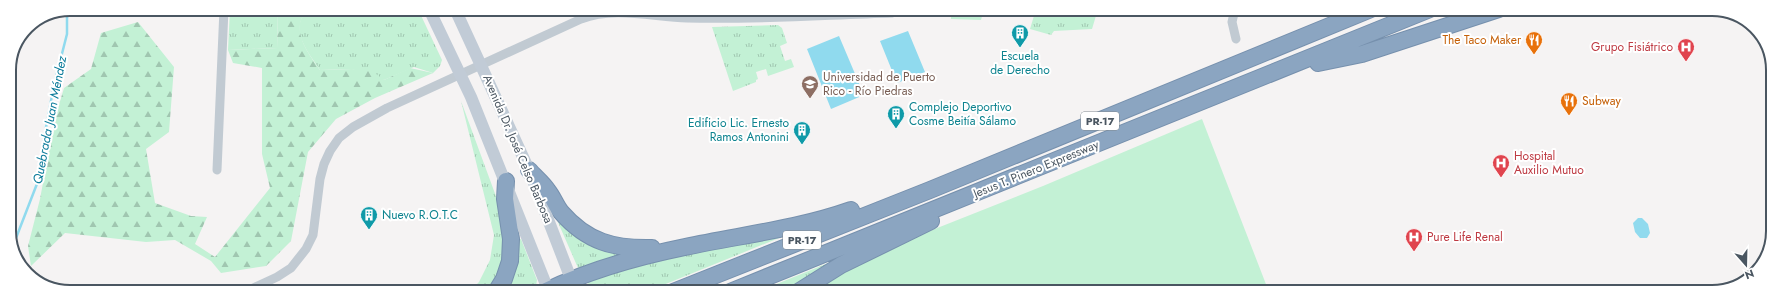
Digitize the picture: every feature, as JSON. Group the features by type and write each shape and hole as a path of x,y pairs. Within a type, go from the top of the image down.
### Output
{"highway":[{"path":"1270,52 1329,16"},
{"name":"Jesus T. Pinero Expressway","path":"691,285 930,190 1270,52 1355,16"},
{"name":"Jesus T. Pinero Expressway","path":"748,285 1415,16"},
{"path":"1277,72 1362,54 1480,16"},
{"path":"529,170 547,190 560,210 577,228 588,235 619,247 686,247"},
{"path":"500,285 510,261 511,239 505,199 506,181"},
{"path":"576,285 621,262 686,247 797,226 834,216 872,202 930,190"},
{"path":"809,285 841,265 925,224 968,197"}],"main road":[{"name":"Avenida Dr. José Celso Barbosa","path":"433,16 506,181 545,285"},
{"name":"Avenida Dr. José Celso Barbosa","path":"458,16 529,170 574,285"}],"street":[{"path":"217,170 224,16"},
{"path":"260,285 291,268 306,249 313,234 320,179 324,164 330,151 340,138 353,127 387,108 591,16"},
{"path":"660,16 688,18 799,16"},
{"path":"1233,16 1232,22 1236,39"}],"green space":[{"path":"230,16 278,16 277,48 228,50"},
{"path":"278,16 303,16 300,24 302,40 310,56 320,70 352,69 372,71 384,80 410,68 433,73 375,98 336,119 308,152 291,241 266,266 221,273 211,261 175,240 146,242 65,233 31,266 28,246 40,199 55,118 64,88 91,69 101,33 138,22 174,67 169,132 146,149 155,203 191,216 207,217 195,244 215,257 270,188 262,154 262,68 233,63 228,50 277,48"},
{"path":"303,16 421,16 442,60 440,66 433,73 414,67 384,80 352,69 320,70 305,48 300,32 300,24"},
{"path":"951,16 982,16 981,20 951,19"},
{"path":"1034,16 1096,16 1092,29 1054,31 1051,35 1030,29"},
{"path":"778,25 782,28 787,43 780,46 785,61 791,59 794,67 768,76 766,69 756,72 758,79 756,82 733,91 712,27"},
{"path":"461,101 497,199 504,225 506,249 492,285 476,285 490,260 494,235"},
{"path":"1202,119 1266,285 819,285 854,261 1043,186"},
{"path":"550,204 621,253 620,257 580,270"},
{"path":"768,235 784,236 663,285 588,285 588,282 591,280 623,269"},
{"path":"521,239 537,280 536,285 505,285 517,240"},
{"path":"833,261 796,285 774,285"}],"water":[{"path":"908,31 925,72 897,83 880,41"},
{"path":"839,36 864,95 831,109 807,49"},
{"path":"1638,218 1642,218 1648,224 1650,233 1647,238 1640,238 1635,232 1633,223"}],"waterway":[{"name":"Quebrada Juan Méndez","path":"17,237 40,176 44,138 54,85 67,34 67,16"}],"place":[{"name":"Escuela de Derecho","path":"1020,48"},
{"name":"The Taco Maker","path":"1534,55"},
{"name":"Grupo Fisiátrico","path":"1686,62"},
{"name":"Universidad de Puerto Rico - Río Piedras","path":"810,99"},
{"name":"Subway","path":"1569,116"},
{"name":"Complejo Deportivo Cosme Beitía Sálamo","path":"896,129"},
{"name":"Edificio Lic. Ernesto Ramos Antonini","path":"802,145"},
{"name":"Hospital Auxilio Mutuo","path":"1501,178"},
{"name":"Nuevo R.O.T.C","path":"369,230"},
{"name":"Pure Life Renal","path":"1414,252"}]}
